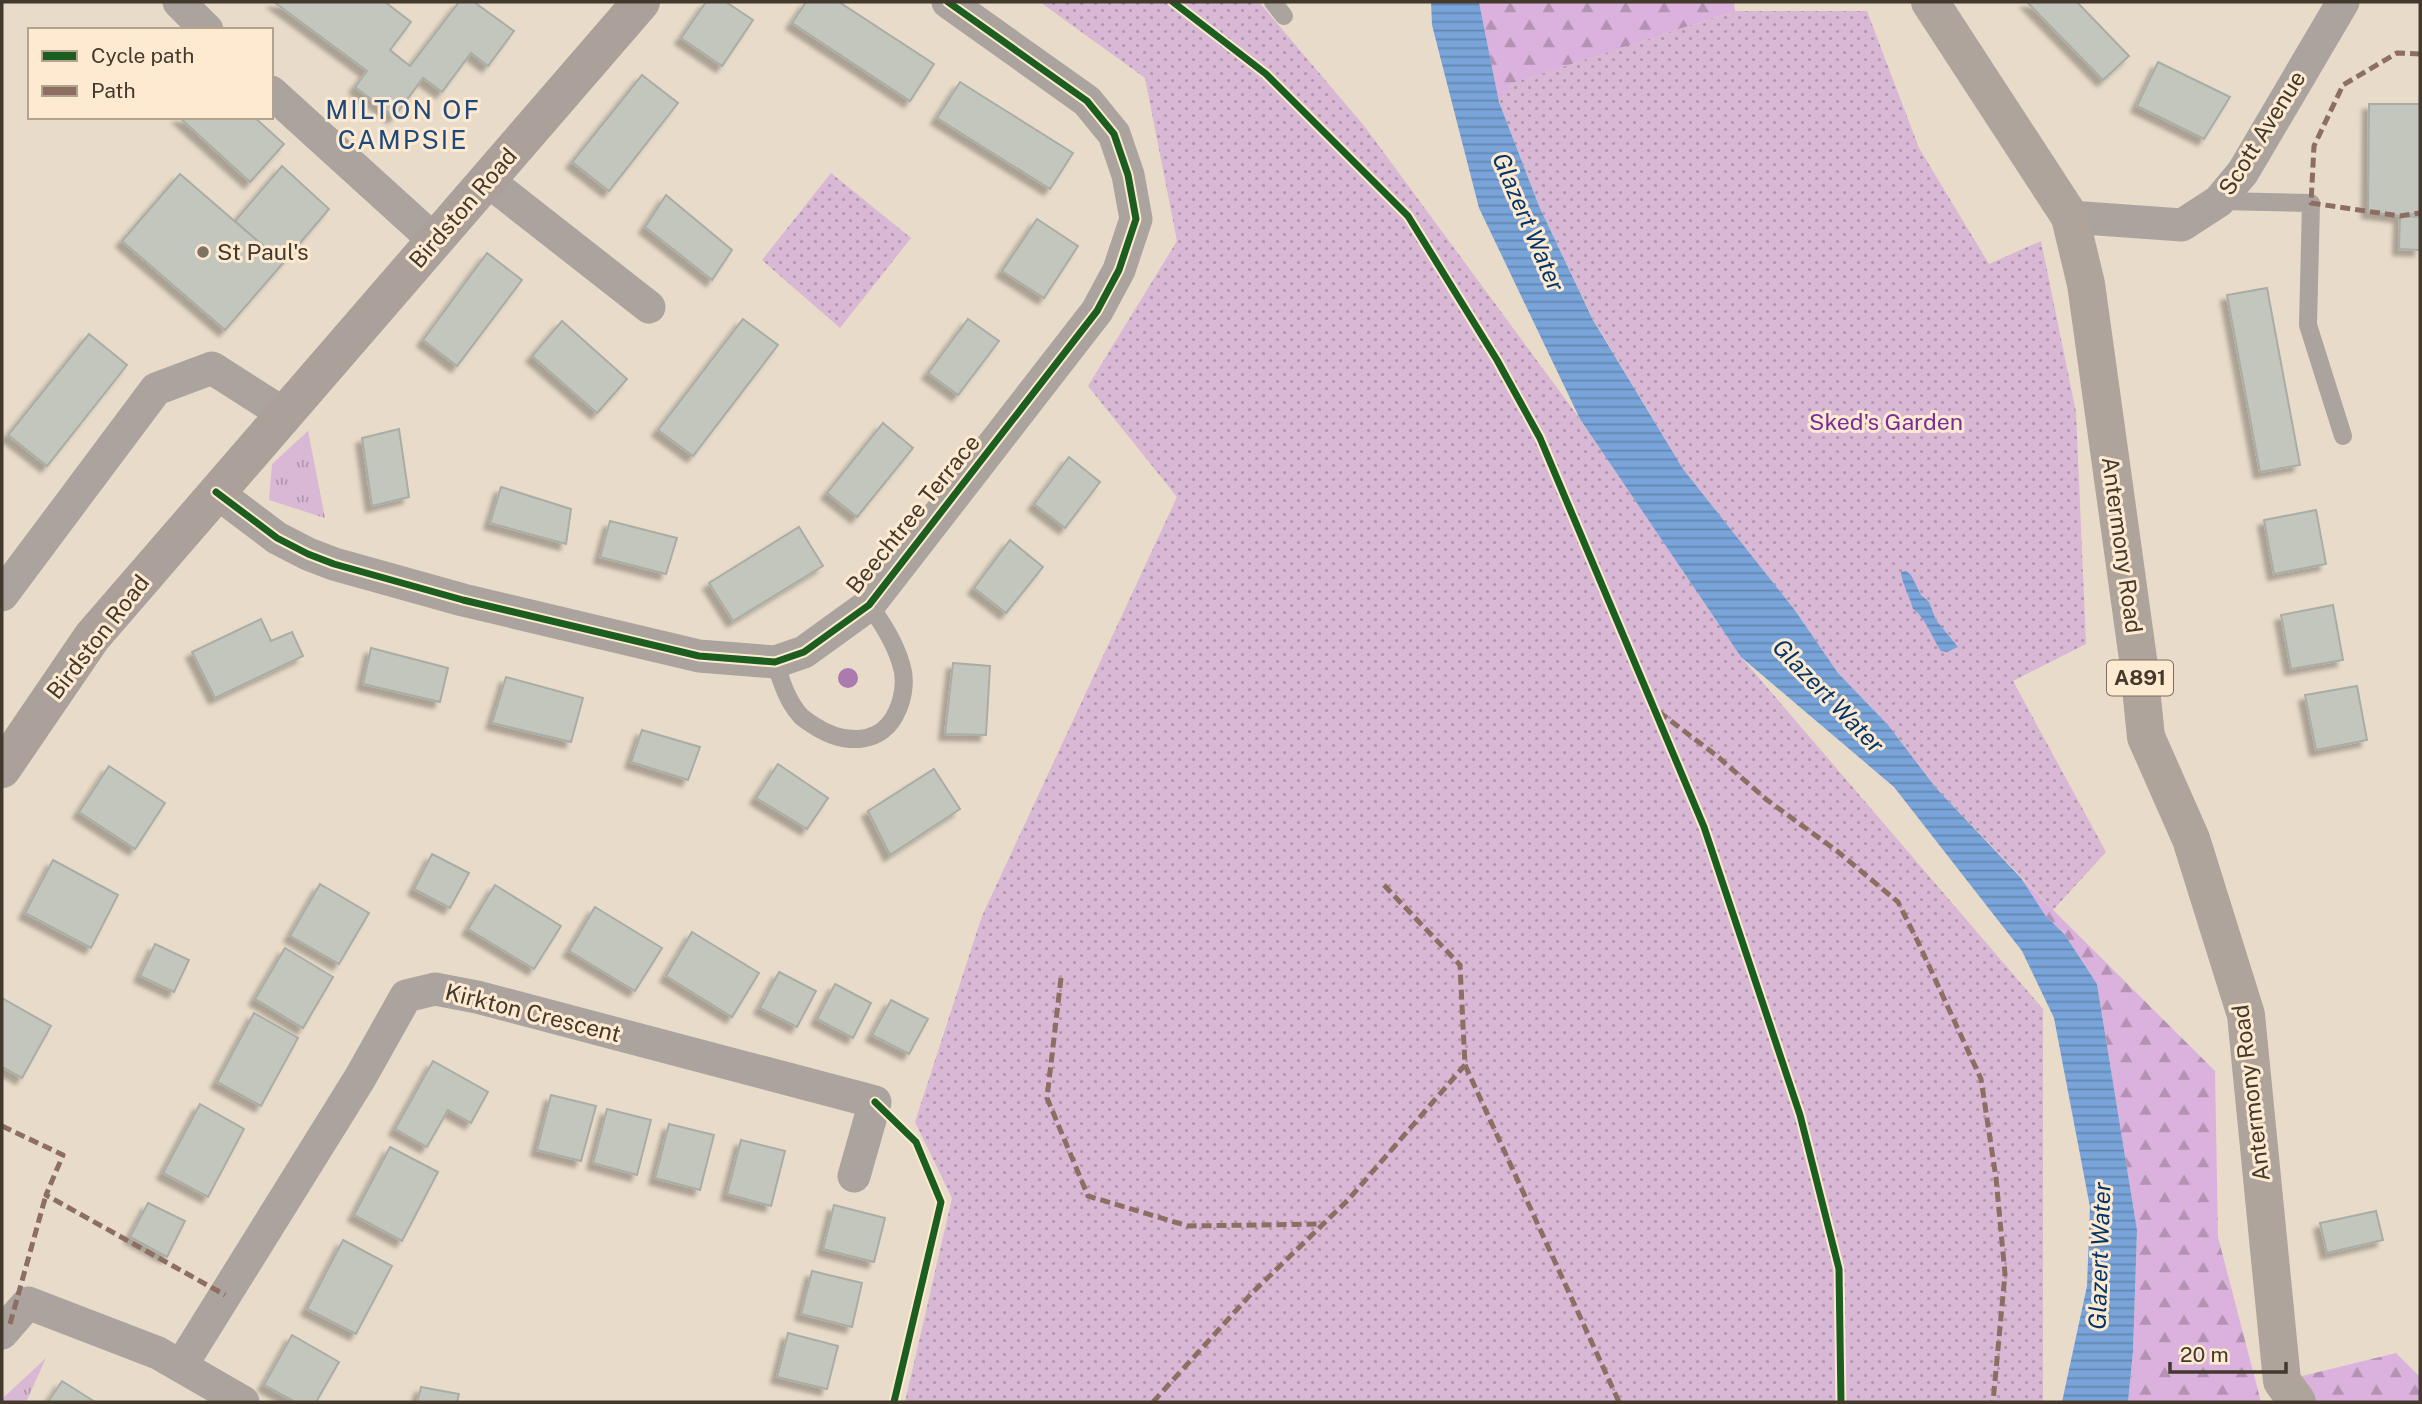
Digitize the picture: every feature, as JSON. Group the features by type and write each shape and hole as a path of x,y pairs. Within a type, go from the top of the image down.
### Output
{"main road":[{"name":"Birdston Road","path":"2,769 92,637 641,2"},
{"name":"Antermony Road","path":"1930,2 2070,217 2086,284 2146,737 2190,839 2246,1015 2282,1381 2297,1402"}],"street":[{"path":"178,2 204,28"},
{"name":"Beechtree Terrace","path":"216,492 277,538 334,564 463,600 699,656 775,662 804,652 869,605 1097,311 1119,270 1136,219 1128,174 1114,134 1087,101 948,2"},
{"name":"Scott Avenue","path":"2070,217 2182,225 2219,201 2243,172 2343,2"},
{"path":"273,94 435,241"},
{"path":"487,180 649,307"},
{"path":"2,595 156,389 212,368 284,414"},
{"name":"Kirkton Crescent","path":"181,1366 359,1078 406,996 435,989 477,997 875,1102 854,1176"},
{"path":"2,1332 29,1303 158,1353 243,1402"}],"lane":[{"path":"2219,201 2311,203 2308,325 2343,436"},
{"name":"Beechtree Terrace","path":"775,662 785,690 800,716 841,739 862,739 882,732 894,719 902,699 904,673 885,625 869,605"}],"green space":[{"path":"1040,2 1259,2 1365,127 1580,419 1741,657 2043,1009 2043,1402 905,1402 952,1198 915,1122 982,916 1177,497 1088,386 1177,241 1145,78"},
{"path":"1479,2 1734,2 1735,11 1511,84 1499,102"},
{"name":"Sked's Garden","path":"1735,11 1867,11 1919,148 1989,264 2041,241 2076,412 2086,644 2013,681 2106,852 2053,910 1936,788 1888,725 1838,673 1794,609 1683,469 1593,319 1539,206 1499,102 1510,84"},
{"path":"831,173 911,238 840,328 762,260"},
{"path":"308,431 325,518 269,500 272,464"},
{"path":"2021,878 2215,1071 2218,1237 2261,1402 2128,1402 2133,1352 2137,1230 2097,984 2065,935 2045,915"},
{"path":"2396,1353 2420,1377 2420,1402 2297,1402 2282,1381"},
{"path":"46,1358 26,1402 2,1402 2,1399"}],"water":[{"name":"Glazert Water","path":"1431,2 1479,2 1499,102 1539,206 1593,320 1683,469 1794,609 1838,673 1888,725 1936,788 2021,878 2045,915 2065,935 2097,984 2137,1230 2133,1352 2128,1402 2062,1402 2087,1286 2090,1207 2054,1018 2022,951 1894,787 1741,657 1580,419 1479,208 1432,25"},
{"path":"1906,571 1911,575 1921,595 1929,602 1936,620 1958,647 1947,652 1941,651 1925,623 1913,609 1901,572"}],"building":[{"path":"274,2 385,2 411,22 390,50 410,66 459,2 474,2 514,31 488,66 471,53 442,92 423,78 394,117 355,87 367,71"},
{"path":"706,2 726,2 753,20 722,66 681,38"},
{"path":"806,2 839,2 934,64 910,101 792,23"},
{"path":"2027,2 2077,2 2129,56 2103,80"},
{"path":"2158,62 2230,97 2204,139 2137,106"},
{"path":"642,75 678,103 609,191 572,162"},
{"path":"960,82 1073,153 1050,189 937,118"},
{"path":"2369,104 2420,104 2420,213 2400,216 2368,212"},
{"path":"181,119 256,119 284,144 250,182"},
{"path":"282,166 329,209 283,263 235,221"},
{"name":"St Paul's","path":"180,174 283,263 225,330 122,241"},
{"path":"666,195 732,250 712,280 645,227"},
{"path":"2400,216 2420,217 2420,250 2399,249"},
{"path":"1037,219 1078,246 1044,298 1002,271"},
{"path":"487,253 522,280 457,366 423,340"},
{"path":"2267,288 2300,465 2260,472 2227,295"},
{"path":"743,319 778,345 693,456 658,430"},
{"path":"968,319 999,341 958,395 928,373"},
{"path":"562,321 627,379 597,413 532,356"},
{"path":"89,334 127,365 47,466 8,435"},
{"path":"883,423 913,448 857,517 827,493"},
{"path":"399,429 409,497 372,506 362,438"},
{"path":"1069,457 1100,482 1065,528 1034,504"},
{"path":"501,487 571,509 566,544 490,523"},
{"path":"2316,510 2326,564 2274,574 2264,520"},
{"path":"610,521 677,538 666,574 600,557"},
{"path":"799,527 823,566 733,621 709,583"},
{"path":"1010,540 1043,567 1006,613 974,588"},
{"path":"2333,605 2343,660 2291,669 2281,615"},
{"path":"261,619 271,641 292,632 303,656 215,698 192,652"},
{"path":"371,648 448,668 440,702 363,684"},
{"path":"953,663 990,666 986,735 945,734"},
{"path":"506,677 583,698 571,742 492,723"},
{"path":"2357,686 2367,740 2316,750 2305,695"},
{"path":"642,730 700,747 688,780 631,762"},
{"path":"778,764 828,798 807,829 756,798"},
{"path":"109,766 165,803 135,849 79,812"},
{"path":"934,769 960,809 890,855 868,811"},
{"path":"432,854 469,873 450,908 414,889"},
{"path":"53,860 118,895 91,948 25,913"},
{"path":"320,884 369,913 339,964 290,936"},
{"path":"495,885 561,926 534,969 468,929"},
{"path":"595,907 662,948 635,991 569,951"},
{"path":"692,932 759,973 732,1017 666,976"},
{"path":"155,944 189,960 174,992 140,976"},
{"path":"285,948 333,977 303,1028 255,999"},
{"path":"779,972 816,991 797,1027 760,1008"},
{"path":"835,984 871,1003 853,1038 817,1019"},
{"path":"2,998 51,1026 22,1078 2,1067"},
{"path":"891,1000 928,1019 909,1054 872,1035"},
{"path":"254,1013 298,1038 261,1106 217,1082"},
{"path":"433,1061 488,1092 471,1123 448,1110 427,1147 395,1129"},
{"path":"551,1095 596,1106 581,1161 537,1150"},
{"path":"200,1104 244,1129 208,1197 163,1173"},
{"path":"607,1109 651,1120 637,1175 593,1163"},
{"path":"669,1124 714,1135 700,1190 655,1178"},
{"path":"741,1140 785,1151 771,1206 727,1194"},
{"path":"390,1147 438,1172 402,1241 354,1215"},
{"path":"148,1203 185,1221 167,1257 130,1237"},
{"path":"834,1205 885,1218 874,1262 823,1249"},
{"path":"2376,1211 2383,1240 2327,1253 2320,1223"},
{"path":"343,1240 392,1266 356,1334 307,1309"},
{"path":"812,1271 862,1283 852,1327 801,1314"},
{"path":"788,1333 838,1346 827,1389 777,1377"},
{"path":"292,1335 339,1362 316,1402 295,1402 264,1385"},
{"path":"62,1381 95,1402 48,1402"},
{"path":"421,1387 459,1394 457,1402 417,1402"}],"marked path":[{"path":"2420,54 2397,53 2343,85 2314,146 2311,203 2400,216 2420,213"},
{"path":"1659,712 1898,902 1918,942 1981,1079 1996,1178 2005,1274 1993,1402"},
{"path":"1153,1402 1252,1293 1348,1200 1465,1065 1460,965 1383,884"},
{"path":"1061,978 1047,1098 1088,1196 1188,1226 1324,1224"},
{"path":"1465,1065 1619,1402"},
{"path":"2,1126 63,1155 46,1195 225,1295"},
{"path":"10,1324 46,1195"}],"cycle path":[{"path":"216,492 277,538 308,554 334,564 463,600 699,656 775,662 804,652 869,605 1097,311 1119,270 1136,219 1128,175 1114,134 1087,101 948,2"},
{"path":"1173,2 1266,74 1408,216 1497,360 1540,438 1704,827 1800,1115 1839,1269 1841,1402"},
{"path":"875,1102 916,1142 941,1202 894,1402"}],"place":[{"name":"St Paul's","path":"203,252"}],"district":[{"name":"MILTON OF CAMPSIE","path":"403,125"}]}
